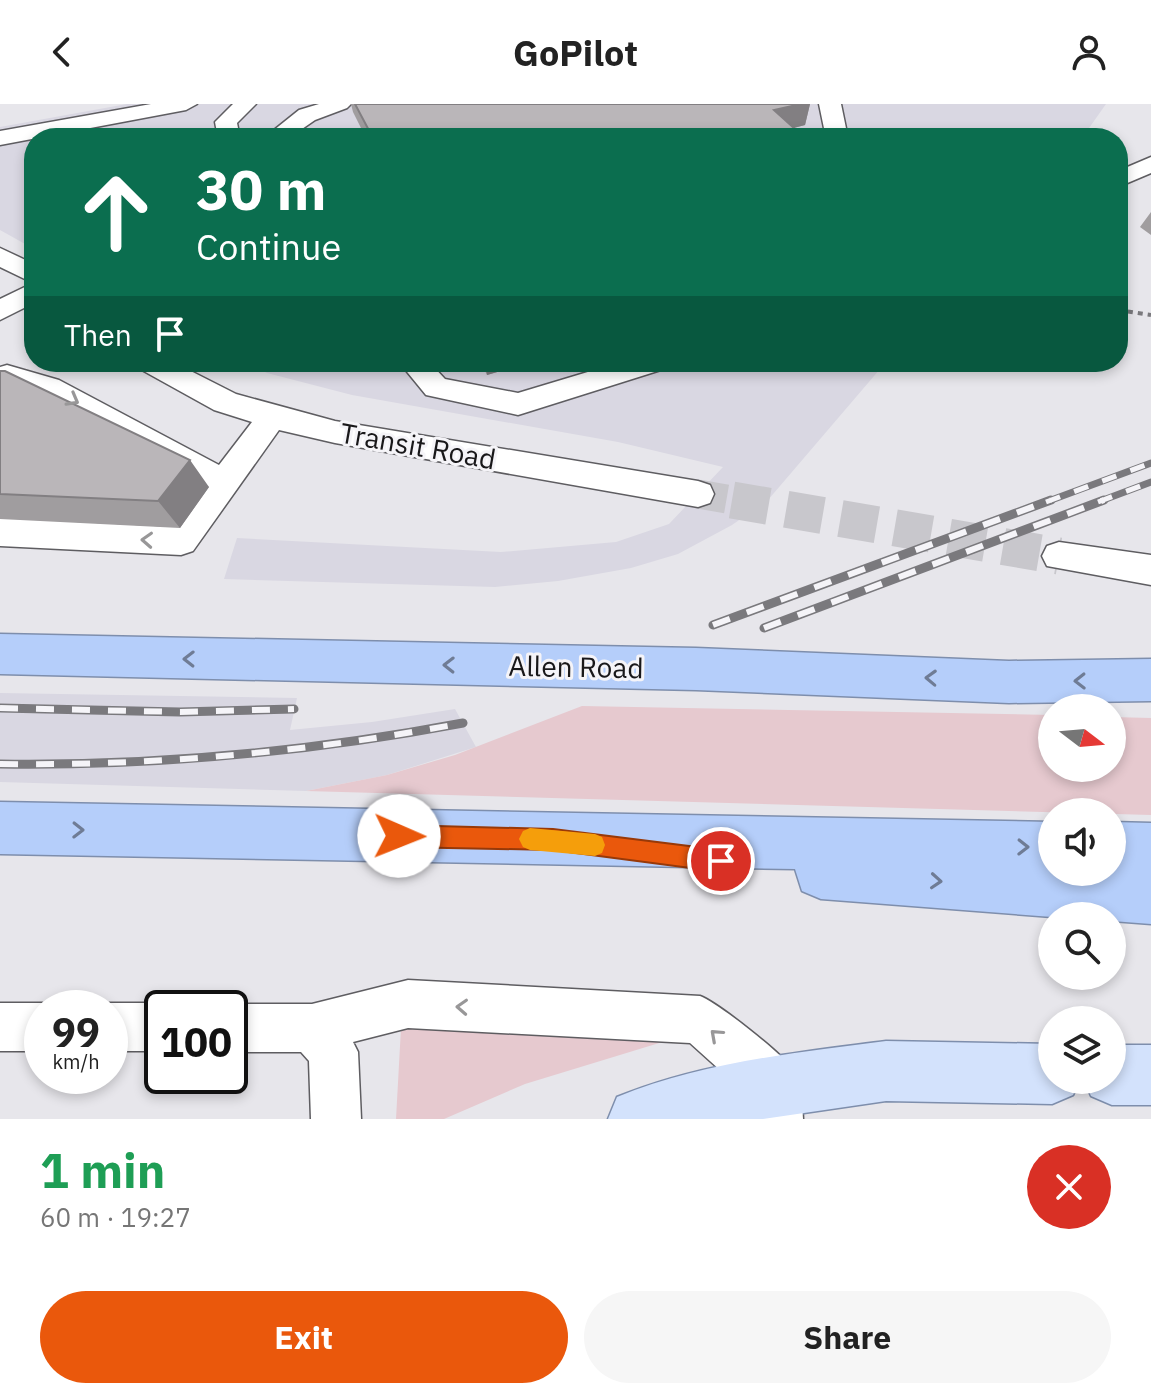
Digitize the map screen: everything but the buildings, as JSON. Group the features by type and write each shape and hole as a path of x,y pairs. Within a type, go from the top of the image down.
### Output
{"highway":[{"name":"Allen Road","path":"0,654 696,669 1009,682 1151,680"},
{"path":"0,828 1038,848"},
{"path":"553,839 778,869 1151,897"},
{"path":"1126,848 1151,849"}],"main road":[{"path":"639,1119 672,1107 776,1103 886,1071 1038,1074"},
{"path":"1126,1075 1151,1075"}],"street":[{"path":"55,128 186,104"},
{"path":"227,128 226,122 245,104"},
{"path":"289,128 307,115 340,104"},
{"path":"830,104 835,128"},
{"path":"0,138 24,134"},
{"path":"1128,175 1151,164"},
{"path":"0,256 24,269"},
{"name":"Transit Road","path":"169,372 225,402 335,432 698,494"},
{"path":"422,372 436,388 518,404 622,372"},
{"path":"0,377 7,375 49,387 222,482"},
{"path":"0,532 181,541 272,417"},
{"path":"1059,556 1151,570"},
{"path":"248,1028 312,1028 408,1004 700,1020 776,1103"},
{"path":"0,1027 24,1027"},
{"path":"312,1028 333,1052 336,1119"}],"path":[{"path":"1128,312 1151,315"}],"shaded area":[{"path":"127,104 1106,104 1089,128 24,128 24,243 0,230 0,127"},
{"path":"877,372 768,500 732,525 678,554 631,568 558,581 495,587 224,579 237,538 501,552 616,542 669,524 723,467 618,442 352,395 267,373"},
{"path":"0,693 297,698 290,730 372,722 455,709 476,747 387,775 306,791 0,782"},
{"path":"582,706 1038,715 1038,782 1126,782 1126,717 1151,718 1151,815 1126,814 1126,798 1038,798 1038,812 306,791 387,775 455,755"},
{"path":"401,1028 669,1040 525,1084 444,1119 396,1119"}],"tunnel":[{"path":"698,494 744,502"},
{"path":"732,500 1059,556"}],"railway":[{"path":"1046,502 1151,463"},
{"path":"1098,502 1151,482"},
{"path":"713,625 1051,500"},
{"path":"764,628 1104,500"},
{"path":"0,708 180,712 294,709"},
{"path":"0,764 117,763 233,755 348,742 463,723"}],"slow traffic":[{"path":"530,839 595,845"}],"route":[{"path":"399,836 553,839 721,861"}]}
